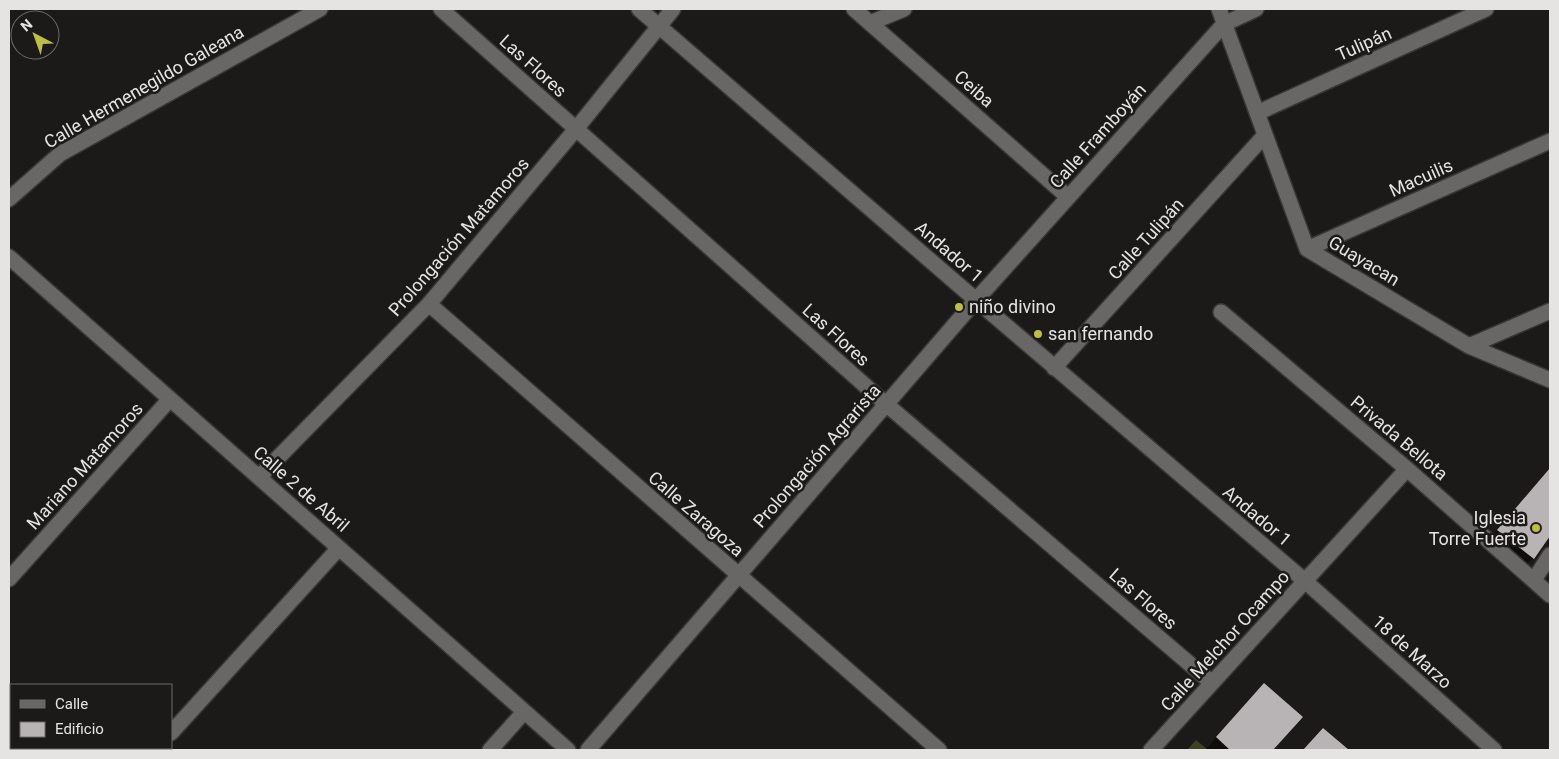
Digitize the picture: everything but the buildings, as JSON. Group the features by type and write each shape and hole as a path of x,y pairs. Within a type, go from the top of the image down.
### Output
{"street":[{"name":"Calle Hermenegildo Galeana","path":"9,199 60,154 299,13 320,9"},
{"name":"Las Flores","path":"441,9 886,404 1212,683"},
{"name":"Andador 1","path":"639,9 1054,368 1305,581"},
{"name":"Prolongación Matamoros","path":"259,478 429,304 576,129 673,9"},
{"name":"Ceiba","path":"854,9 1068,197"},
{"path":"870,23 904,9"},
{"name":"Guayacan","path":"1219,9 1307,249 1469,346 1550,380"},
{"name":"Calle Framboyán","path":"976,300 1224,24 1256,9"},
{"name":"Tulipán","path":"1257,113 1486,9"},
{"name":"Calle Tulipán","path":"1054,368 1265,135"},
{"name":"Macuilis","path":"1307,249 1550,141"},
{"name":"Calle 2 de Abril","path":"9,257 568,750"},
{"name":"Prolongación Agrarista","path":"588,750 976,300"},
{"name":"Calle Zaragoza","path":"429,304 939,750"},
{"path":"1469,346 1550,311"},
{"name":"Privada Bellota","path":"1221,312 1407,469 1550,595"},
{"name":"Mariano Matamoros","path":"9,580 170,399"},
{"name":"Calle Melchor Ocampo","path":"1151,750 1407,469"},
{"path":"172,732 339,548"},
{"path":"1534,580 1550,555"},
{"name":"18 de Marzo","path":"1305,581 1494,750"},
{"path":"490,750 524,712"}],"green space":[{"path":"1196,740 1208,750 1187,750"}],"place":[{"name":"niño divino","path":"959,307"},
{"name":"san fernando","path":"1038,334"},
{"name":"Iglesia Torre Fuerte","path":"1536,528"}]}
